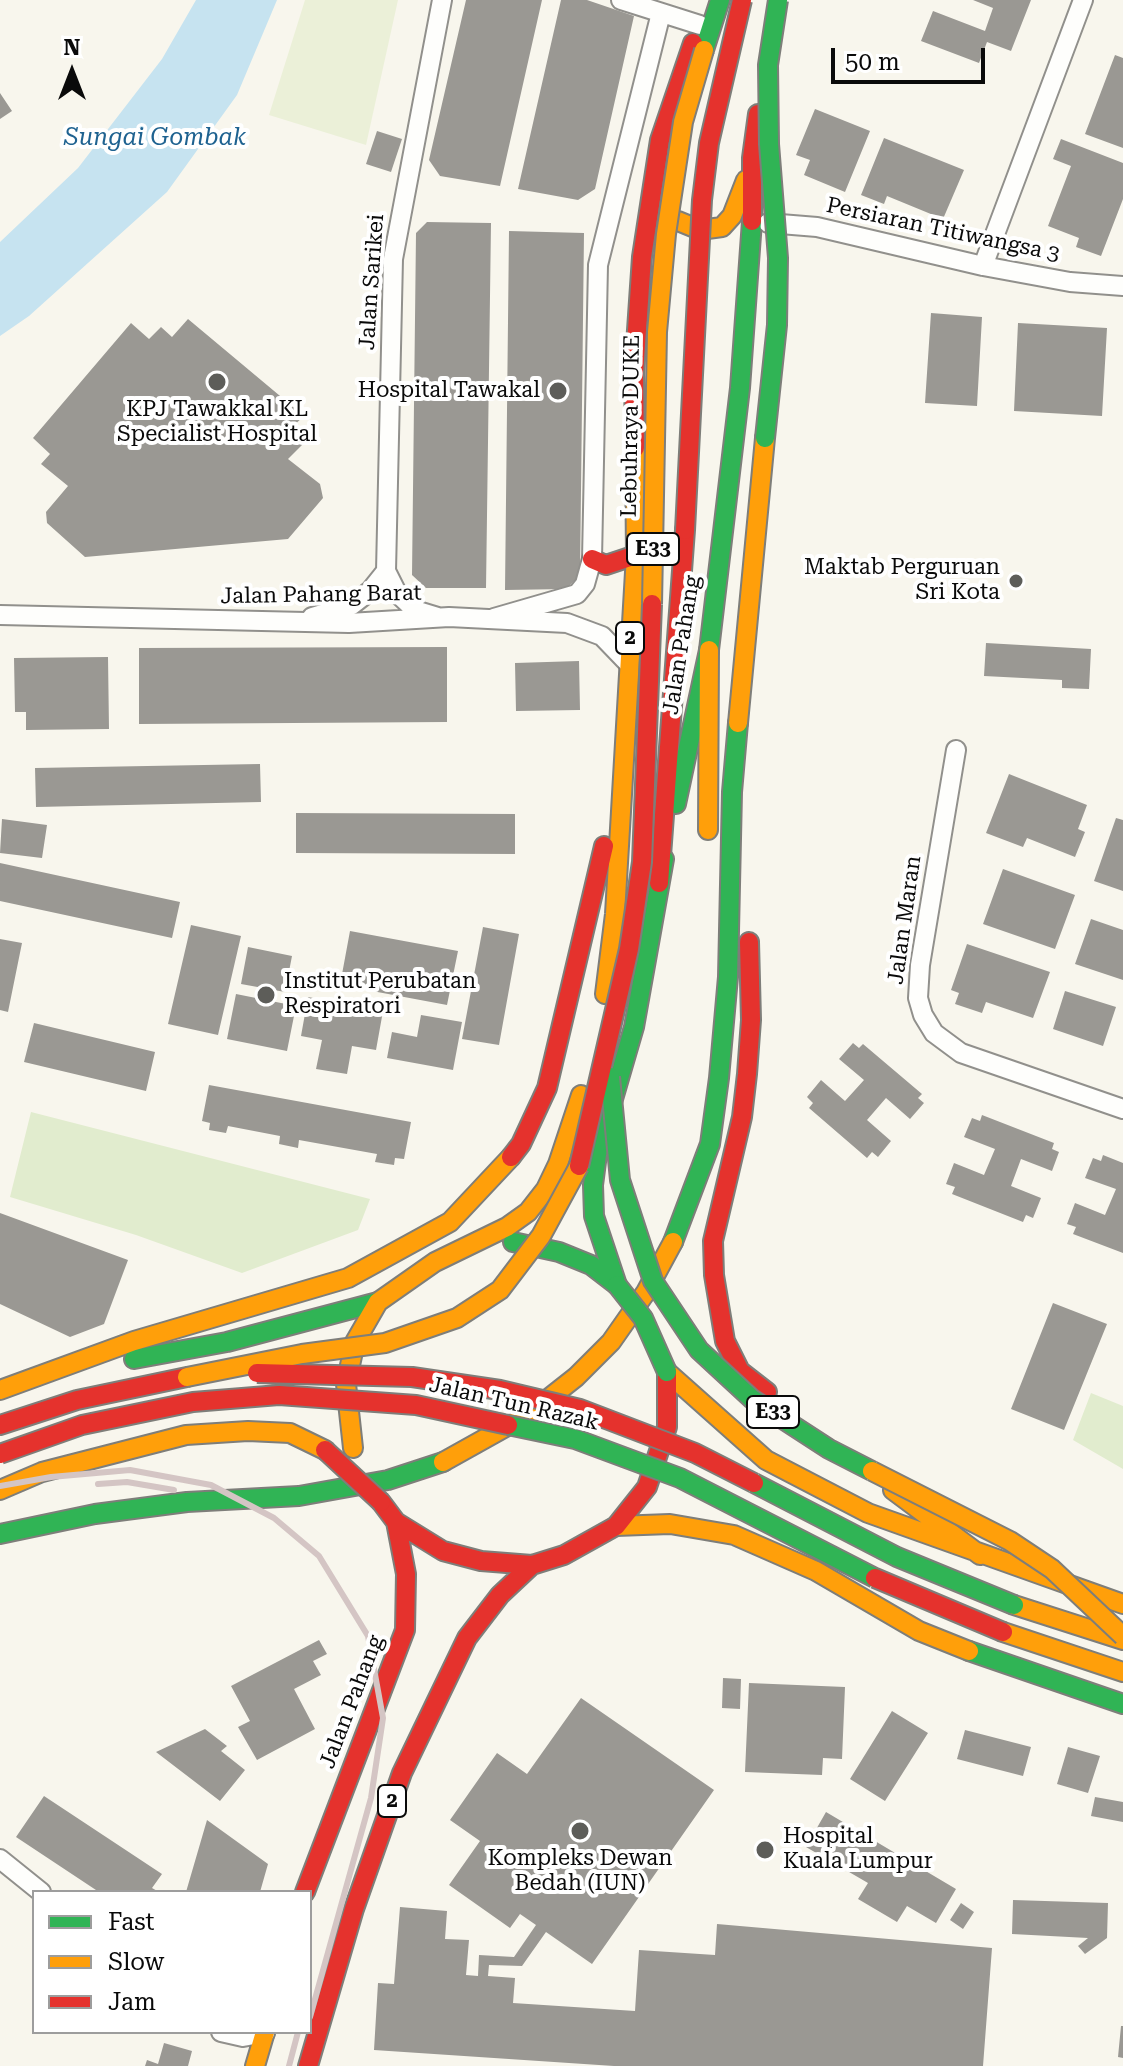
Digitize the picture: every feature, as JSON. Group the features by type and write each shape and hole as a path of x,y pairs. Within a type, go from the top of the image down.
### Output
{"main road":[{"name":"Jalan Pahang","path":"479,1242 528,1212 546,1189 594,1053 615,914 620,781 636,555 634,374 642,257 660,140 673,91 710,0"},
{"name":"Lebuhraya DUKE","path":"607,1049 629,949 642,862 651,657 657,332 666,234 683,122 720,0"},
{"name":"E33","path":"659,883 685,530 702,200 709,143 742,0"},
{"name":"Jalan Pahang","path":"617,1285 594,1216 593,1185 597,1154 634,1027 659,883 709,650 740,388 752,221 752,158 763,82 768,0"},
{"path":"0,1534 95,1514 187,1502 299,1496 388,1480 447,1461 529,1414 576,1377 611,1342 646,1292 674,1240 710,1144 728,977 732,792 777,325 778,258 769,144 768,65 778,0"},
{"path":"660,140 662,187 671,217 700,230 722,227 732,216 752,158"},
{"path":"592,559 606,565 636,555"},
{"path":"709,650 709,859 728,977"},
{"path":"739,723 747,796 751,1020 742,1117 713,1241 716,1304 725,1341 740,1371 980,1555"},
{"path":"0,1390 134,1341 348,1278 450,1222 491,1181 521,1144 547,1088 620,781"},
{"name":"E33","path":"187,1377 302,1354 385,1343 457,1318 500,1290 541,1236 579,1166 607,1049"},
{"name":"E33","path":"607,1049 620,1180 632,1225 653,1281 699,1350 752,1399 829,1449 1010,1541 1041,1562 1123,1638"},
{"name":"2","path":"479,1242 518,1242 559,1252 591,1265 617,1285 643,1318 667,1372 667,1427 647,1487 616,1526 564,1555 532,1565 481,1561 443,1551 396,1522 381,1502 353,1448 347,1417 346,1384 355,1342 378,1302 435,1262 479,1242"},
{"path":"34,1378 227,1342 378,1302"},
{"path":"227,1342 262,1353 280,1365 285,1382 281,1402 248,1431"},
{"name":"Jalan Tun Razak","path":"0,1425 77,1400 187,1377 278,1372 412,1377 500,1390 580,1409 695,1453 897,1557 1014,1605 1123,1638"},
{"path":"667,1372 766,1460 868,1513 1123,1604"},
{"name":"Jalan Tun Razak","path":"0,1454 82,1425 193,1402 279,1395 416,1405 575,1439 680,1478 907,1594 1003,1632 1123,1672"},
{"path":"0,1490 42,1472 186,1435 248,1431 290,1433 325,1450 381,1502"},
{"path":"766,1460 726,1462 708,1477 704,1488 711,1520 734,1535 816,1571 919,1631 1037,1677 1123,1704"},
{"name":"Jalan Pahang","path":"306,1890 387,1685 405,1630 406,1574 396,1522"},
{"path":"616,1526 670,1524 734,1535"},
{"name":"2","path":"310,2063 354,1909 402,1773 467,1638 500,1595 532,1565"},
{"path":"255,2066 264,2034"}],"street":[{"name":"Jalan Sarikei","path":"386,571 393,259 442,0"},
{"path":"621,0 700,25"},
{"path":"983,266 1083,0"},
{"path":"494,618 577,594 585,584 592,559 598,265 661,13"},
{"name":"Persiaran Titiwangsa 3","path":"752,221 817,227 983,266 1070,282 1123,286"},
{"path":"302,620 352,605 370,591 386,571 397,593 415,610 438,617"},
{"name":"Jalan Pahang Barat","path":"0,615 349,623 438,617 494,618 585,627 602,636 628,663"},
{"name":"Jalan Maran","path":"956,750 920,965 918,998 923,1015 934,1033 961,1053 1123,1109"},
{"path":"0,1859 39,1890"},
{"path":"230,2034 243,2037 256,2034"}],"green space":[{"path":"305,0 398,0 366,145 269,115"},
{"path":"31,1112 370,1199 358,1230 242,1273 136,1235 10,1197"},
{"path":"1091,1393 1123,1406 1123,1469 1073,1440"}],"water":[{"name":"Sungai Gombak","path":"196,0 277,0 237,95 167,192 29,316 0,336 0,242 78,168 162,59"}],"building":[{"path":"466,0 542,0 500,186 440,176 429,160"},
{"path":"561,0 587,0 634,16 595,189 578,200 518,189"},
{"path":"973,0 1031,0 1011,51 987,42 979,63 921,41 933,11 985,31 993,8"},
{"path":"1115,55 1123,58 1123,148 1085,134"},
{"path":"0,93 12,111 0,119"},
{"path":"815,109 870,131 845,192 804,175 810,160 796,155"},
{"path":"377,131 402,139 391,172 366,164"},
{"path":"884,138 964,170 943,219 887,196 884,204 861,195"},
{"path":"1061,139 1123,163 1123,199 1101,256 1076,247 1079,238 1048,226 1071,166 1053,159"},
{"path":"427,222 491,223 486,588 426,588 412,575 416,233"},
{"path":"509,231 584,233 580,575 566,589 505,590"},
{"path":"931,313 982,317 977,406 925,403"},
{"path":"188,319 304,416 289,430 305,442 288,459 320,484 323,498 288,539 85,557 47,523 46,512 68,486 41,464 50,454 33,438 131,323 149,339 161,327 172,337"},
{"path":"1018,323 1107,328 1102,416 1014,411"},
{"path":"986,643 1091,649 1089,689 1062,688 1062,680 984,676"},
{"path":"447,647 447,722 139,724 139,648"},
{"path":"108,657 109,729 26,730 26,712 15,712 14,658"},
{"path":"579,661 580,710 516,711 515,663"},
{"path":"260,764 261,802 36,807 35,768"},
{"path":"1009,774 1087,805 1078,829 1085,832 1075,857 1027,838 1023,847 986,833"},
{"path":"296,813 515,814 515,854 296,853"},
{"path":"1116,818 1123,820 1123,891 1094,881"},
{"path":"2,819 47,825 42,858 0,853"},
{"path":"0,863 180,902 172,938 0,901"},
{"path":"1003,869 1075,895 1055,949 983,924"},
{"path":"1091,919 1123,930 1123,980 1075,964"},
{"path":"191,925 241,936 218,1035 168,1024"},
{"path":"483,927 519,934 499,1045 462,1039"},
{"path":"350,931 458,951 447,1005 340,985"},
{"path":"0,939 22,943 8,1012 0,1010"},
{"path":"967,944 1050,972 1033,1018 986,1002 982,1013 955,1004 959,993 951,990"},
{"path":"248,947 292,956 285,992 241,984"},
{"path":"1065,991 1116,1007 1103,1046 1053,1029"},
{"path":"236,994 296,1006 287,1051 227,1039"},
{"path":"308,997 383,1011 376,1050 352,1046 347,1074 316,1069 322,1040 301,1036"},
{"path":"421,1015 462,1022 453,1070 387,1058 392,1032 417,1037"},
{"path":"34,1023 155,1052 146,1091 24,1062"},
{"path":"853,1043 859,1048 863,1044 922,1094 918,1098 924,1103 910,1119 886,1098 867,1120 891,1141 878,1157 872,1152 867,1158 809,1108 813,1103 807,1097 821,1080 845,1101 864,1080 839,1059"},
{"path":"209,1085 411,1122 404,1159 395,1158 394,1165 375,1162 377,1154 299,1140 298,1148 279,1144 280,1136 228,1126 226,1133 209,1130 210,1123 202,1121"},
{"path":"982,1115 1054,1143 1052,1149 1059,1152 1052,1171 1021,1159 1011,1186 1041,1198 1033,1218 1026,1215 1023,1222 952,1194 955,1187 946,1184 954,1163 984,1175 995,1149 964,1137 972,1118 980,1121"},
{"path":"1103,1155 1123,1163 1123,1253 1073,1234 1076,1227 1067,1224 1075,1203 1105,1215 1116,1189 1085,1178 1093,1158 1101,1161"},
{"path":"0,1213 128,1260 104,1324 70,1337 0,1304"},
{"path":"1053,1303 1107,1324 1064,1430 1011,1409"},
{"path":"319,1640 327,1654 313,1661 321,1675 294,1689 315,1729 257,1760 238,1727 250,1721 231,1686"},
{"path":"723,1678 741,1679 740,1709 722,1708"},
{"path":"749,1683 845,1687 842,1759 823,1758 822,1775 745,1772"},
{"path":"581,1698 714,1790 592,1964 546,1932 522,1966 489,1965 488,1976 515,1978 513,2003 635,2011 639,1950 715,1955 717,1924 992,1948 983,2066 614,2066 374,2050 378,1983 394,1984 400,1907 447,1911 445,1939 469,1940 466,1975 478,1976 479,1955 514,1957 536,1925 520,1914 510,1928 449,1885 480,1841 450,1820 497,1753 527,1774"},
{"path":"892,1711 928,1733 885,1801 850,1779"},
{"path":"205,1729 227,1746 221,1751 245,1770 220,1801 156,1752"},
{"path":"965,1730 1031,1747 1023,1776 957,1759"},
{"path":"1068,1747 1100,1756 1088,1793 1057,1784"},
{"path":"44,1796 162,1874 152,1888 156,1890 96,1890 16,1837"},
{"path":"1095,1797 1123,1802 1123,1822 1091,1816"},
{"path":"826,1812 956,1889 936,1923 907,1906 897,1922 858,1899 868,1883 806,1847"},
{"path":"207,1820 268,1864 261,1890 187,1890"},
{"path":"1013,1900 1108,1903 1107,1938 1085,1954 1078,1946 1088,1938 1012,1934"},
{"path":"961,1903 974,1912 963,1929 950,1920"},
{"path":"1123,2026 1123,2058 1118,2057"},
{"path":"164,2043 192,2051 188,2066 145,2066 147,2060 158,2064"}],"railway":[{"path":"0,1486 51,1477 130,1470 211,1485 274,1518 319,1556 368,1636 383,1718 371,1798 312,2010"},
{"path":"98,1484 127,1482 174,1490"},
{"path":"289,2066 297,2034"}],"traffic: fast":[{"path":"704,50 720,0"},
{"path":"765,438 777,325 778,258 769,144 768,65 778,0"},
{"path":"676,804 709,650 740,388 752,221"},
{"path":"673,1242 710,1144 719,1078 728,977 732,792 738,723"},
{"path":"617,1285 594,1216 593,1185 597,1154 634,1027 664,859"},
{"path":"610,1077 620,1180 653,1281 699,1350 752,1399 829,1449 872,1471"},
{"path":"513,1242 559,1252 591,1265 617,1285"},
{"path":"617,1285 643,1318 667,1372"},
{"path":"134,1359 227,1342 378,1302"},
{"path":"508,1425 575,1439 680,1478 875,1578"},
{"path":"0,1534 95,1514 187,1502 299,1496 388,1480 443,1462"},
{"path":"754,1483 897,1557 1014,1605"},
{"path":"969,1651 1123,1704"}],"traffic: slow":[{"path":"652,604 657,332 666,234 683,122 704,50"},
{"path":"678,221 700,230 722,227 732,216 746,180"},
{"path":"738,723 765,438"},
{"path":"605,994 615,914 636,555 635,448"},
{"path":"708,830 709,650"},
{"path":"353,1448 346,1384 355,1342 378,1302 435,1262 507,1227 528,1212 546,1189 558,1164 581,1095"},
{"path":"0,1390 134,1341 348,1278 450,1222 511,1157"},
{"path":"187,1377 302,1354 385,1343 457,1318 500,1290 541,1236 579,1166"},
{"path":"443,1462 529,1414 576,1377 611,1342 646,1292 673,1242"},
{"path":"667,1372 766,1460 868,1513 1123,1604"},
{"path":"0,1490 42,1472 186,1435 248,1431 290,1433 325,1450"},
{"path":"872,1471 1010,1541 1052,1569 1123,1636"},
{"path":"893,1490 980,1555"},
{"path":"616,1526 670,1524 734,1535 816,1571 919,1631 969,1651"},
{"path":"1014,1605 1123,1640"},
{"path":"1003,1632 1123,1672"},
{"path":"255,2066 264,2034"}],"traffic: jam":[{"path":"685,530 702,200 709,143 742,0"},
{"path":"635,448 634,374 642,257 660,140 693,43"},
{"path":"752,221 752,158 758,114"},
{"path":"659,883 685,530"},
{"path":"592,559 606,565 636,555"},
{"path":"579,1166 629,949 642,862 652,604"},
{"path":"511,1157 521,1144 547,1088 604,846"},
{"path":"749,942 751,1020 747,1074 742,1117 713,1241 714,1275 725,1341 740,1371 767,1392"},
{"path":"381,1502 396,1522 443,1551 481,1561 532,1565 564,1555 616,1526 647,1487 667,1427 667,1372"},
{"path":"257,1373 412,1377 500,1390 580,1409 695,1453 754,1483"},
{"path":"0,1425 77,1400 187,1377"},
{"path":"0,1454 82,1425 193,1402 279,1395 416,1405 508,1425"},
{"path":"325,1450 381,1502"},
{"path":"306,1890 405,1630 406,1574 396,1522"},
{"path":"308,2066 354,1909 402,1773 467,1638 500,1595 532,1565"},
{"path":"875,1578 1003,1632"}],"place":[{"name":"KPJ Tawakkal KL Specialist Hospital","path":"217,382"},
{"name":"Hospital Tawakal","path":"558,391"},
{"name":"Maktab Perguruan Sri Kota","path":"1016,581"},
{"name":"Institut Perubatan Respiratori","path":"266,995"},
{"name":"Kompleks Dewan Bedah (IUN)","path":"580,1831"},
{"name":"Hospital Kuala Lumpur","path":"765,1850"}]}
